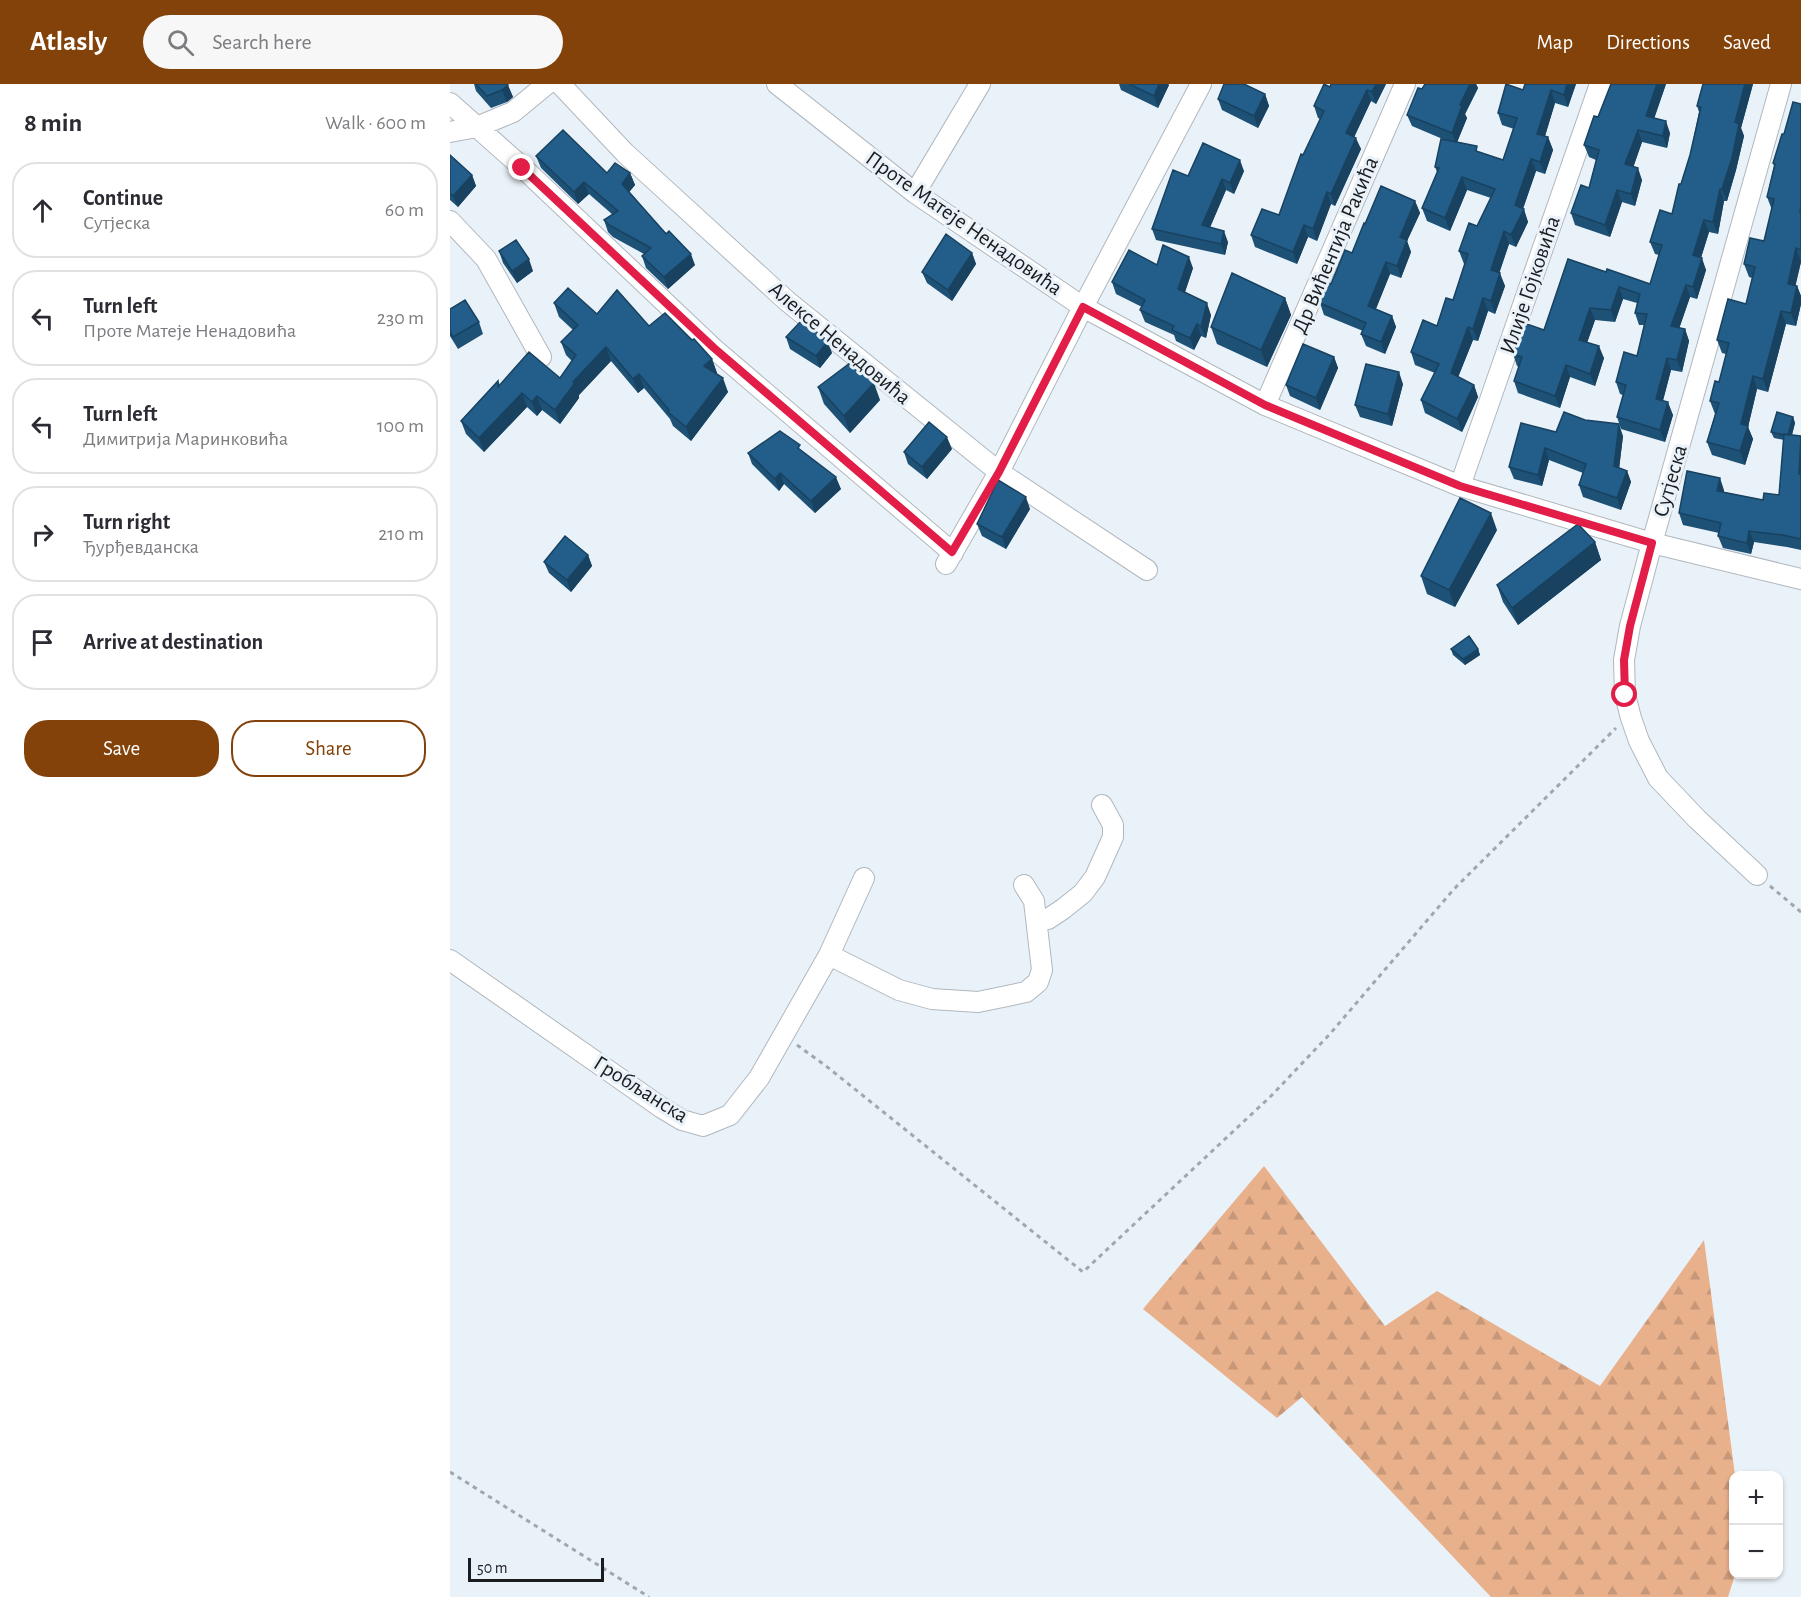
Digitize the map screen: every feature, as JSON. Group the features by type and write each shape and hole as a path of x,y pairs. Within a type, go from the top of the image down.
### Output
{"street":[{"path":"450,132 477,127 513,112 547,84"},
{"name":"Алексе Ненадовића","path":"560,84 625,153 787,301 999,472 1148,570"},
{"name":"Проте Матеје Ненадовића","path":"777,84 915,193 1083,307 1265,405 1460,486 1652,543 1801,579"},
{"path":"915,193 980,84"},
{"path":"450,103 714,348 949,558 999,472 1201,84"},
{"name":"Др Вићентија Ракића","path":"1265,405 1405,84"},
{"name":"Илије Гојковића","path":"1460,486 1600,84"},
{"name":"Сутјеска","path":"1757,874 1697,819 1659,778 1639,741 1631,717 1625,695 1624,660 1630,626 1652,543 1781,84"},
{"path":"450,221 486,259 542,357"},
{"path":"1037,921 1048,919 1063,909 1083,893 1095,877 1113,837 1113,825 1102,805"},
{"name":"Гробљанска","path":"450,960 662,1108 682,1120 704,1126 730,1115 759,1078 829,955 864,878"},
{"path":"829,955 899,990 932,999 978,1002 1026,992 1038,982 1042,970 1034,901 1024,885"}],"path":[{"path":"783,1035 826,1065 1083,1272 1271,1096 1329,1035 1454,889 1622,723 1631,717"},
{"path":"1757,874 1801,912"},
{"path":"450,1472 649,1597"}],"green space":[{"path":"1264,1166 1385,1326 1437,1291 1600,1386 1704,1240 1734,1471 1729,1471 1729,1579 1734,1579 1728,1597 1491,1597 1302,1397 1277,1418 1143,1309"}],"building":[{"path":"476,84 507,84 508,85 487,96"},
{"path":"1129,84 1159,84 1154,96"},
{"path":"1224,84 1244,84 1265,94 1254,116 1218,99"},
{"path":"1324,84 1330,87 1331,84 1376,84 1372,92 1367,90 1346,133 1356,138 1331,194 1327,192 1313,229 1304,225 1293,252 1251,235 1262,209 1279,215 1301,154 1303,155 1324,111 1314,106"},
{"path":"1425,84 1470,84 1460,105 1462,106 1452,133 1407,115 1418,88 1422,89"},
{"path":"1506,84 1523,90 1525,84 1567,84 1564,95 1551,90 1537,134 1548,137 1540,162 1531,159 1515,205 1524,209 1511,235 1504,231 1491,270 1500,273 1491,301 1483,298 1473,329 1468,327 1451,373 1474,385 1457,419 1421,400 1439,364 1411,352 1423,320 1437,326 1446,298 1453,300 1468,254 1459,251 1469,223 1477,226 1495,189 1462,177 1445,218 1422,208 1439,168 1435,167 1441,139 1477,146 1476,151 1503,160 1517,118 1498,113"},
{"path":"1611,84 1657,84 1646,116 1666,121 1663,136 1638,130 1625,164 1638,168 1631,194 1617,190 1605,225 1571,213 1581,185 1589,188 1599,150 1584,145 1594,116 1598,117"},
{"path":"1703,84 1745,84 1735,122 1739,124 1732,158 1722,189 1720,189 1713,222 1704,220 1693,255 1702,258 1693,287 1686,285 1671,326 1685,329 1677,360 1667,358 1656,399 1668,402 1660,430 1617,417 1626,385 1616,382 1624,352 1637,356 1647,314 1635,313 1640,294 1619,287 1611,310 1590,308 1579,340 1599,346 1590,374 1566,365 1555,396 1514,381 1522,357 1513,354 1524,323 1544,330 1568,259 1606,272 1607,269 1650,284 1662,245 1650,242 1660,210 1672,214 1679,184 1681,184 1690,155 1701,107 1697,106"},
{"path":"1793,102 1801,104 1801,250 1796,248 1788,284 1797,286 1791,313 1781,311 1763,379 1753,376 1741,424 1748,426 1740,451 1707,442 1719,403 1710,401 1715,381 1719,382 1729,343 1717,340 1728,299 1746,304 1755,267 1744,264 1750,238 1764,241 1774,199 1767,197 1775,164 1773,163"},
{"path":"563,130 607,173 615,163 630,173 622,184 666,234 669,231 691,254 664,277 642,256 651,248 604,220 618,211 584,182 574,192 536,156"},
{"path":"1203,143 1240,160 1230,183 1222,179 1202,225 1224,231 1221,244 1152,229 1173,170 1188,176"},
{"path":"450,155 472,175 453,196 450,193"},
{"path":"1381,186 1415,201 1400,237 1407,240 1397,266 1386,262 1368,306 1392,316 1381,342 1361,334 1366,323 1320,303 1328,283 1331,284 1345,250 1352,253"},
{"path":"946,234 972,253 948,290 922,272"},
{"path":"516,240 529,259 512,271 499,251"},
{"path":"1163,245 1189,257 1178,289 1207,303 1201,327 1197,324 1190,338 1172,330 1174,326 1140,310 1145,300 1112,282 1129,250 1157,265"},
{"path":"1232,273 1285,298 1261,350 1211,327"},
{"path":"568,288 597,314 617,290 649,326 665,313 712,359 704,366 723,378 686,427 668,412 669,410 639,374 633,379 606,347 573,382 574,384 555,410 537,396 532,402 522,393 479,438 461,421 498,381 498,387 529,352 560,378 576,355 561,342 578,325 554,303"},
{"path":"465,300 479,322 453,337 450,332 450,309"},
{"path":"802,320 828,341 816,356 786,337"},
{"path":"1303,344 1334,357 1316,398 1286,385"},
{"path":"854,360 874,383 844,416 818,387"},
{"path":"1366,364 1399,372 1388,414 1355,405"},
{"path":"1564,412 1585,420 1619,424 1614,466 1627,471 1617,498 1579,485 1586,464 1545,448 1538,475 1509,467 1521,423 1556,432"},
{"path":"1777,412 1793,417 1788,435 1771,432"},
{"path":"929,422 947,437 922,467 904,452"},
{"path":"780,431 800,445 798,448 836,477 811,501 780,473 775,479 748,453"},
{"path":"1784,434 1801,436 1799,474 1801,474 1801,539 1749,531 1747,543 1742,542 1718,536 1721,523 1679,513 1687,471 1720,478 1717,491 1763,500 1764,493 1779,495"},
{"path":"998,480 1026,497 1002,537 977,524"},
{"path":"1460,498 1491,513 1449,590 1421,576"},
{"path":"1578,524 1595,542 1512,608 1497,585"},
{"path":"565,536 588,555 567,580 544,562"},
{"path":"1469,636 1478,649 1463,659 1451,649"}],"route":[{"path":"522,168 714,348 952,552 999,472 1083,307 1265,405 1460,486 1652,543 1630,626 1624,660 1625,695"}]}
